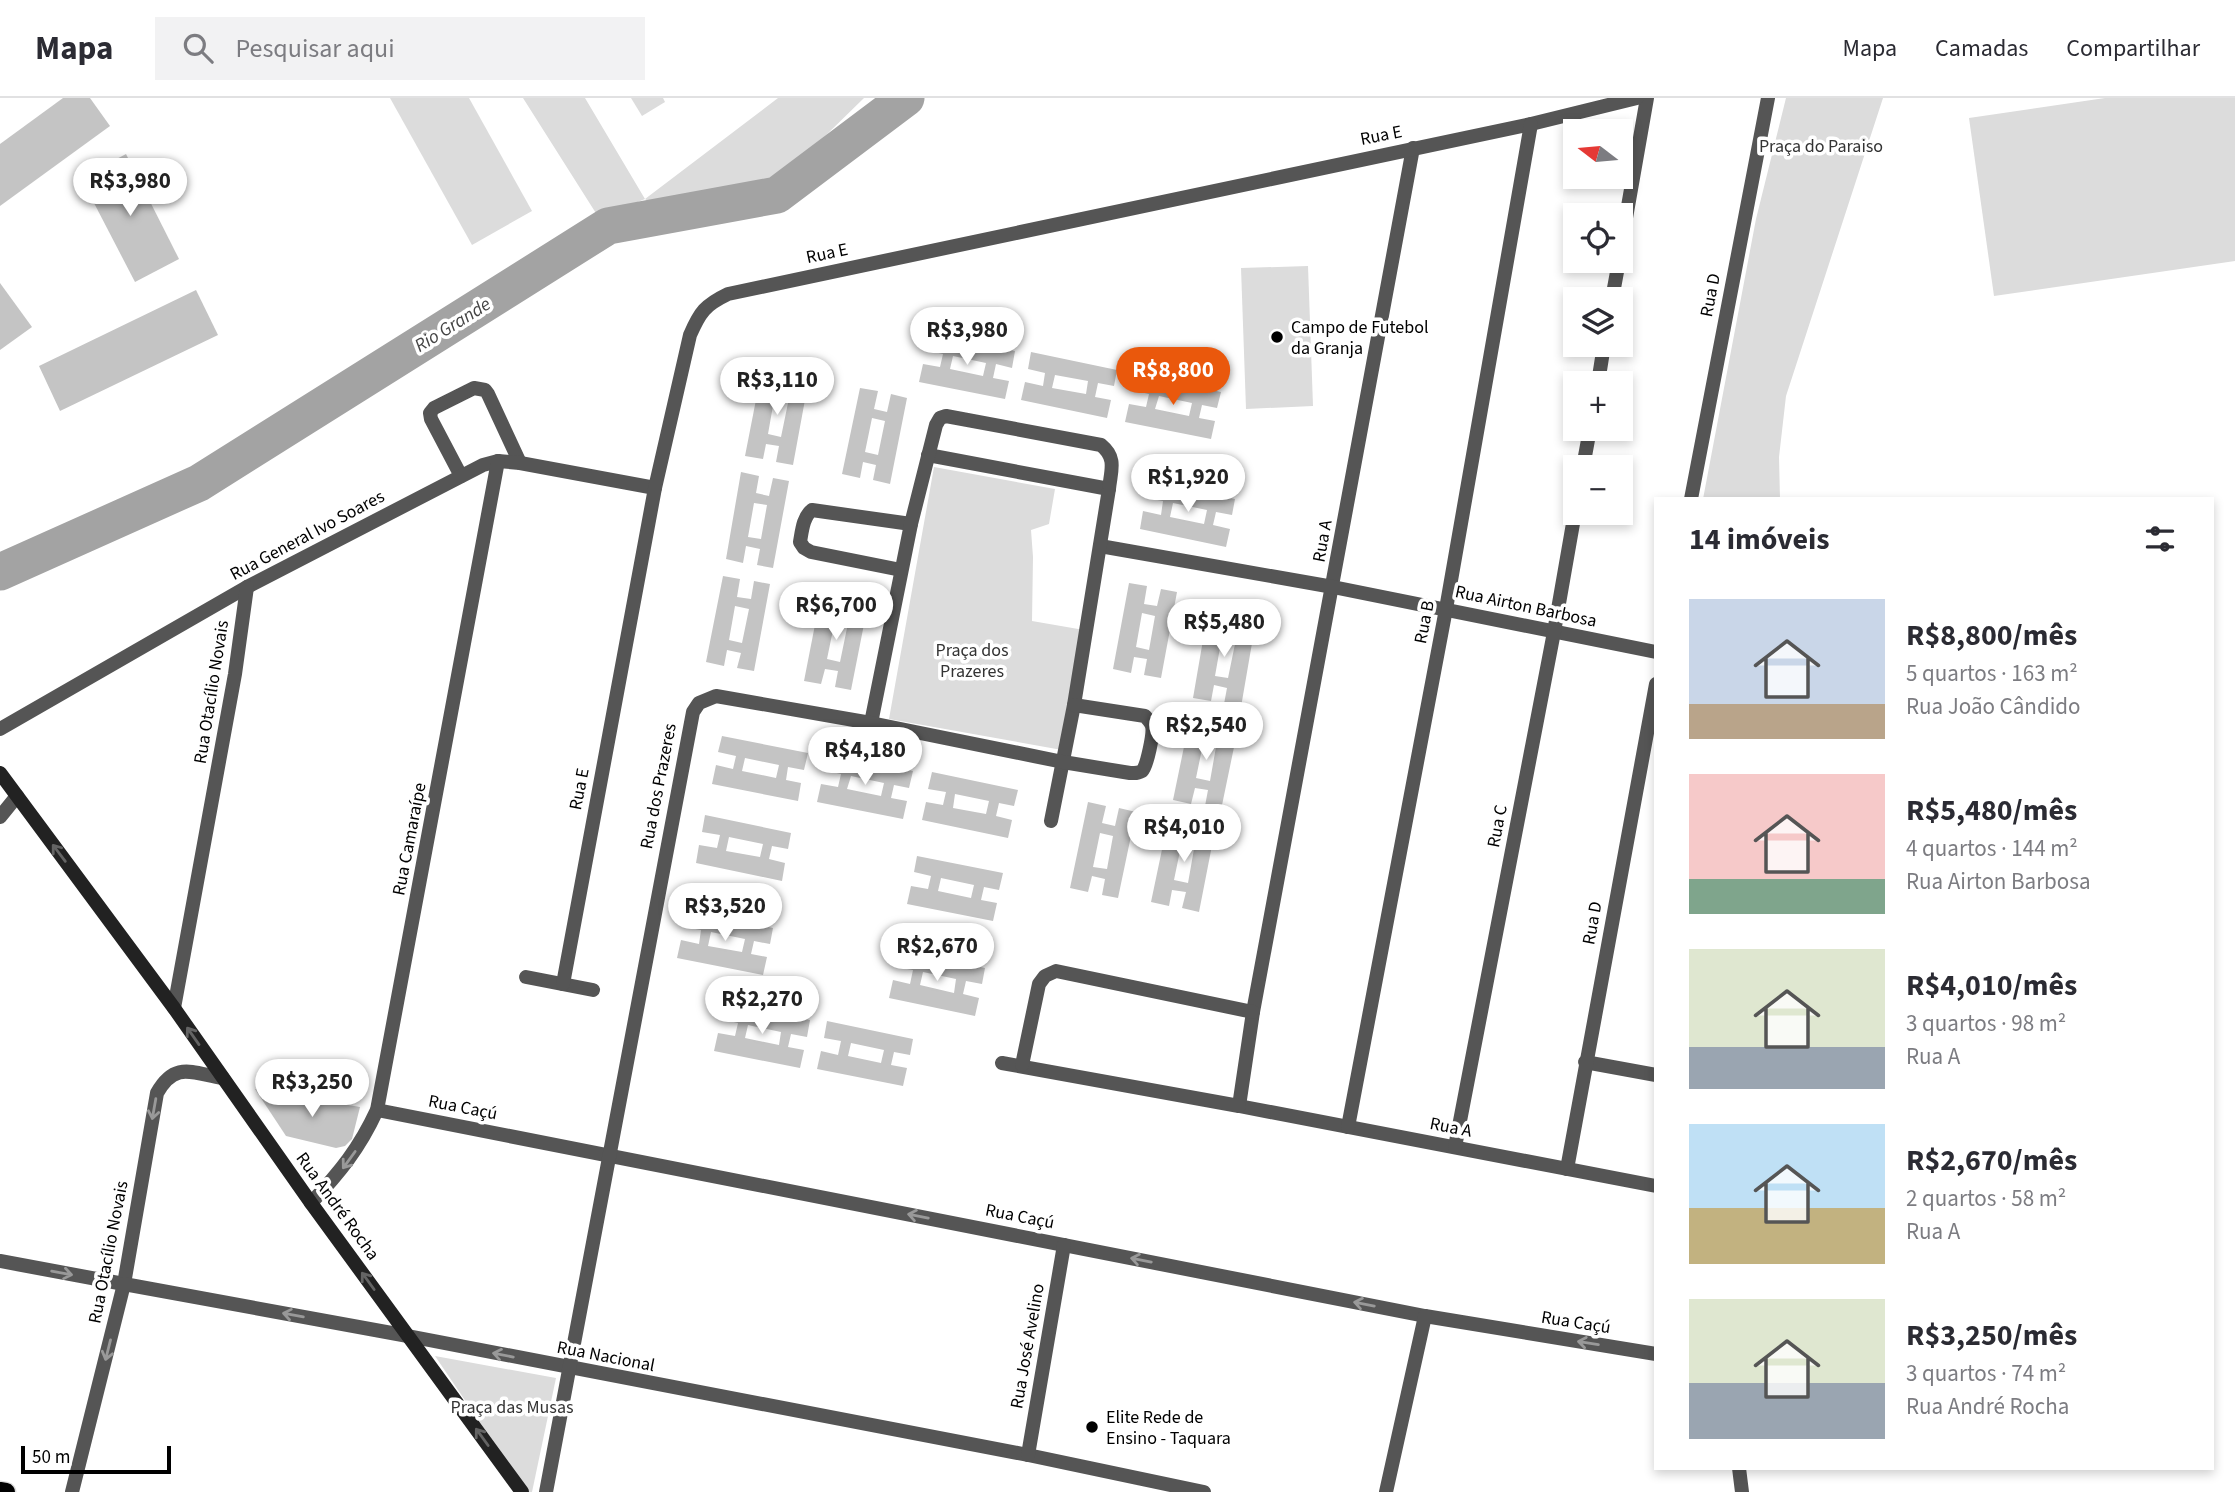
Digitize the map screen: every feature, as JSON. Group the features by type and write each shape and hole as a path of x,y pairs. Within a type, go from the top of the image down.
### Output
{"main road":[{"name":"Rua André Rocha","path":"0,773 174,1008 311,1203 522,1492"},
{"path":"0,1491 6,1492"}],"street":[{"name":"Rua E","path":"563,984 654,488 690,335 699,314 711,302 728,294 1531,124 1637,98"},
{"path":"1629,203 1647,98"},
{"name":"Rua D","path":"1691,497 1768,98"},
{"name":"Rua B","path":"1348,1127 1446,609 1531,124"},
{"name":"Rua A","path":"1238,1106 1413,148"},
{"path":"461,477 430,413 433,408 474,388 485,390 488,394 520,463"},
{"path":"871,723 911,524 940,418 946,416 1101,445 1112,458 1108,489 1074,705 1051,821"},
{"path":"928,455 1108,489"},
{"name":"Rua General Ivo Soares","path":"0,729 247,587 461,477 498,461 654,488"},
{"name":"Rua Camaraípe","path":"311,1203 351,1159 377,1110 498,461"},
{"path":"901,570 811,552 804,548 800,542 806,514 811,509 911,524"},
{"name":"Rua C","path":"1455,1147 1573,525"},
{"name":"Rua Airton Barbosa","path":"1100,547 1333,587 1654,652"},
{"name":"Rua Otacílio Novais","path":"174,1008 235,674 247,587"},
{"name":"Rua D","path":"1567,1169 1654,695"},
{"name":"Rua dos Prazeres","path":"546,1492 664,853 693,712 699,703 716,696 871,723 1063,762 1137,773 1143,770 1153,729 1145,716 1074,705"},
{"path":"0,817 17,796"},
{"path":"1022,1065 1039,984 1045,976 1056,971 1254,1012"},
{"path":"526,977 593,990"},
{"path":"1586,1062 1654,1075"},
{"name":"Rua A","path":"1002,1063 1654,1186"},
{"name":"Rua Otacílio Novais","path":"72,1492 124,1284 157,1093 163,1082 172,1074 184,1071 223,1079"},
{"name":"Rua Caçú","path":"377,1110 1425,1317 1654,1354"},
{"name":"Rua José Avelino","path":"1028,1455 1064,1245"},
{"name":"Rua Nacional","path":"0,1261 1028,1455 1197,1491"},
{"path":"1386,1492 1425,1317"},
{"path":"1740,1470 1742,1492"}],"green space":[{"path":"390,98 469,98 532,211 472,245"},
{"path":"523,98 585,98 645,199 599,218"},
{"path":"631,98 663,98 665,102 642,116"},
{"path":"778,98 864,98 773,187 658,208 645,199"},
{"name":"Praça do Paraiso","path":"1786,98 1883,98 1786,396 1779,457 1780,497 1703,497 1756,219"},
{"path":"2105,98 2235,98 2235,261 1994,296 1969,118"},
{"name":"Campo de Futebol da Granja","path":"1308,266 1313,406 1246,409 1241,268"},
{"name":"Praça dos Prazeres","path":"934,467 1055,489 1049,524 1031,530 1032,621 1084,630 1062,750 889,719"},
{"name":"Praça das Musas","path":"435,1356 556,1378 532,1492 527,1492"}],"building":[{"path":"63,98 90,98 110,126 0,206 0,144"},
{"path":"126,154 179,259 135,282 81,178"},
{"path":"0,283 32,327 0,350"},
{"path":"196,290 218,335 60,411 39,366"},
{"path":"929,334 1015,351 1012,368 996,364 993,378 1009,381 1005,399 919,382 923,364 940,367 943,354 925,350","holes":["953,356 986,363 983,376 950,369"]},
{"path":"1031,352 1117,370 1114,386 1098,383 1095,397 1111,400 1107,418 1021,400 1025,382 1043,386 1045,373 1028,369","holes":["1055,375 1088,381 1086,394 1052,388"]},
{"path":"762,369 780,373 776,390 790,393 793,375 809,378 793,465 776,462 779,446 766,444 763,459 745,456","holes":["774,400 788,403 781,437 768,434"]},
{"path":"1135,374 1221,392 1217,408 1202,405 1199,418 1215,421 1211,439 1125,422 1129,404 1146,407 1149,394 1131,390","holes":["1159,396 1192,403 1189,416 1155,409"]},
{"path":"860,388 878,391 874,409 887,412 891,394 907,398 890,484 873,480 876,465 863,462 860,478 842,474","holes":["872,418 885,421 878,455 865,452"]},
{"path":"741,472 759,476 756,493 769,496 773,478 789,481 773,568 757,565 760,549 746,546 743,563 726,559","holes":["754,503 767,505 761,539 748,537"]},
{"path":"1149,481 1235,499 1232,515 1216,512 1213,525 1230,529 1226,547 1140,529 1143,511 1161,515 1163,501 1146,498","holes":["1173,503 1207,510 1204,524 1170,517"]},
{"path":"723,576 740,579 737,597 751,599 754,581 770,584 754,671 737,668 741,653 727,650 724,666 706,662","holes":["735,606 749,609 742,643 729,640"]},
{"path":"1129,583 1147,586 1144,604 1157,606 1161,589 1177,592 1161,678 1144,675 1147,659 1134,657 1131,673 1113,669","holes":["1142,613 1155,616 1149,650 1136,647"]},
{"path":"821,594 839,598 835,615 849,618 852,601 868,604 851,690 835,687 838,671 825,669 821,684 804,681","holes":["834,625 847,628 840,662 827,659"]},
{"path":"1208,611 1226,615 1223,632 1236,635 1240,617 1256,620 1241,707 1224,704 1227,688 1214,685 1211,701 1193,698","holes":["1221,642 1235,644 1228,678 1215,676"]},
{"path":"1191,713 1209,717 1205,734 1219,737 1222,720 1239,723 1221,810 1205,806 1208,790 1195,788 1191,804 1173,800","holes":["1203,744 1216,747 1210,781 1196,778"]},
{"path":"722,736 808,753 804,770 788,767 786,780 801,783 798,801 712,784 716,765 733,769 736,756 718,752","holes":["745,758 779,765 776,778 742,771"]},
{"path":"827,754 913,771 909,788 894,785 891,798 907,801 903,819 817,802 821,784 838,787 841,774 823,770","holes":["851,776 884,783 881,796 847,789"]},
{"path":"932,772 1018,790 1014,806 999,803 996,816 1012,820 1008,838 922,820 926,802 943,805 946,792 928,789","holes":["955,794 989,801 986,814 953,808"]},
{"path":"1088,802 1106,806 1102,823 1115,826 1119,808 1136,812 1118,898 1102,895 1105,879 1092,876 1088,892 1070,888","holes":["1100,833 1113,836 1107,869 1093,867"]},
{"path":"705,815 791,833 788,849 772,846 769,859 785,863 782,881 696,863 699,845 717,848 720,835 702,832","holes":["729,837 763,844 760,857 726,851"]},
{"path":"1169,816 1186,819 1183,837 1196,839 1200,822 1216,825 1199,912 1182,908 1186,892 1172,890 1169,906 1151,902","holes":["1181,846 1194,849 1188,883 1174,880"]},
{"path":"917,856 1003,873 999,890 984,887 981,900 997,903 993,921 907,904 911,886 928,889 931,876 914,872","holes":["941,878 974,885 971,898 938,891"]},
{"path":"687,910 773,928 770,944 754,941 751,954 767,957 763,975 677,958 681,940 699,944 701,930 684,927","holes":["711,932 745,939 742,952 708,946"]},
{"path":"899,950 985,968 982,984 966,981 963,994 979,998 975,1016 889,998 893,980 910,984 913,970 895,967","holes":["923,972 956,979 954,993 920,985"]},
{"path":"724,1003 810,1020 807,1037 791,1034 788,1047 804,1050 800,1068 714,1051 718,1033 735,1036 738,1023 721,1019","holes":["748,1025 781,1032 779,1045 745,1038"]},
{"path":"827,1021 913,1039 910,1055 894,1052 891,1065 907,1068 903,1086 817,1069 821,1051 838,1055 841,1041 824,1038","holes":["851,1043 884,1050 881,1063 848,1056"]},
{"path":"255,1089 360,1107 352,1139 345,1146 336,1148 286,1136"}],"waterway":[{"name":"Rio Grande","path":"0,572 199,483 608,226 777,195 906,98"}],"place":[{"name":"Campo de Futebol da Granja","path":"1277,337"},
{"name":"Elite Rede de Ensino - Taquara","path":"1092,1427"}]}
